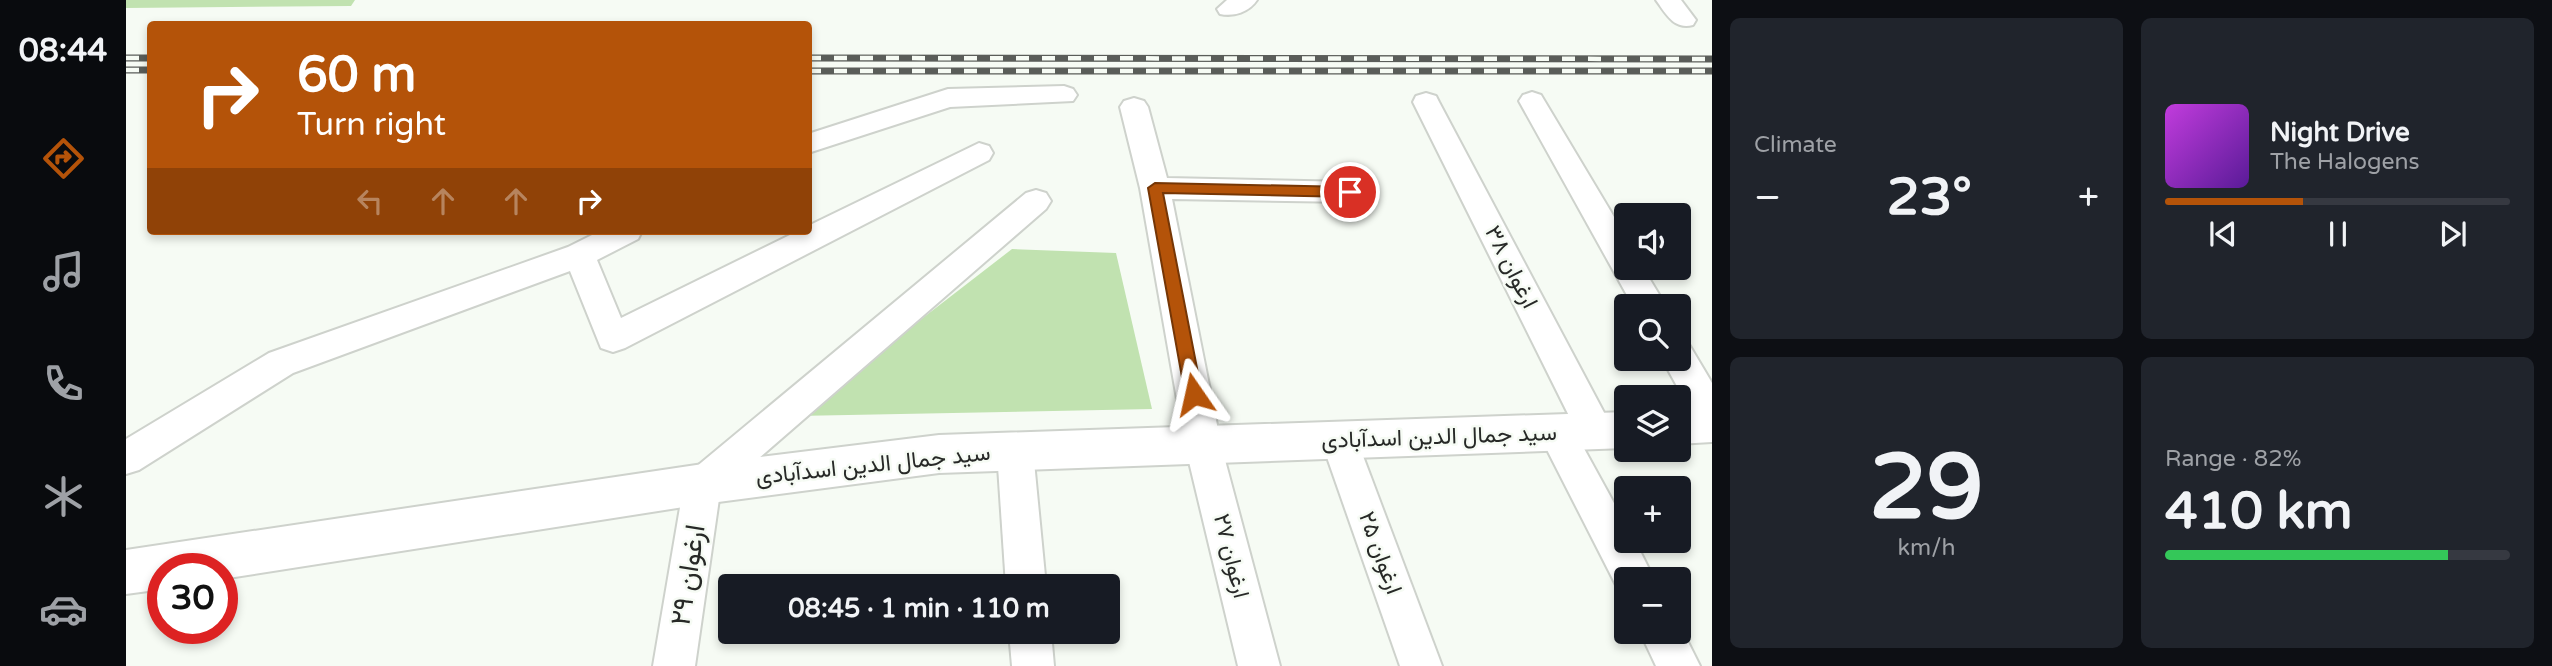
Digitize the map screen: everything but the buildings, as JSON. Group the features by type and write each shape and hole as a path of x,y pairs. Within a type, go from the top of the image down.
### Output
{"street":[{"path":"1668,0 1684,20"},
{"path":"812,143 948,98 1064,95"},
{"path":"1532,101 1614,243"},
{"name":"ارغوان ۳۸","path":"1426,102 1593,432 1631,567"},
{"name":"ارغوان ۲۷","path":"1134,107 1155,188 1203,445 1259,666"},
{"path":"579,255 613,338 979,153"},
{"path":"1155,188 1350,192"},
{"path":"703,484 1035,201"},
{"path":"126,458 281,363 579,255 619,235"},
{"path":"1687,371 1712,415"},
{"path":"1691,425 1712,424"},
{"name":"سید جمال الدین اسدآبادی","path":"126,572 703,484 939,454 1593,432"},
{"name":"ارغوان ۲۵","path":"1339,440 1420,666"},
{"path":"1015,451 1025,574"},
{"name":"ارغوان ۲۹","path":"674,666 703,484"},
{"path":"1031,644 1033,666"},
{"path":"1667,644 1679,666"}],"green space":[{"path":"126,0 355,0 351,6 126,8"},
{"path":"1012,249 1116,253 1152,409 796,416"}],"railway":[{"path":"126,58 147,58"},
{"path":"812,58 1712,59"},
{"path":"126,70 147,70"},
{"path":"812,71 1712,71"}],"route":[{"path":"1194,394 1155,188 1350,192"}]}
